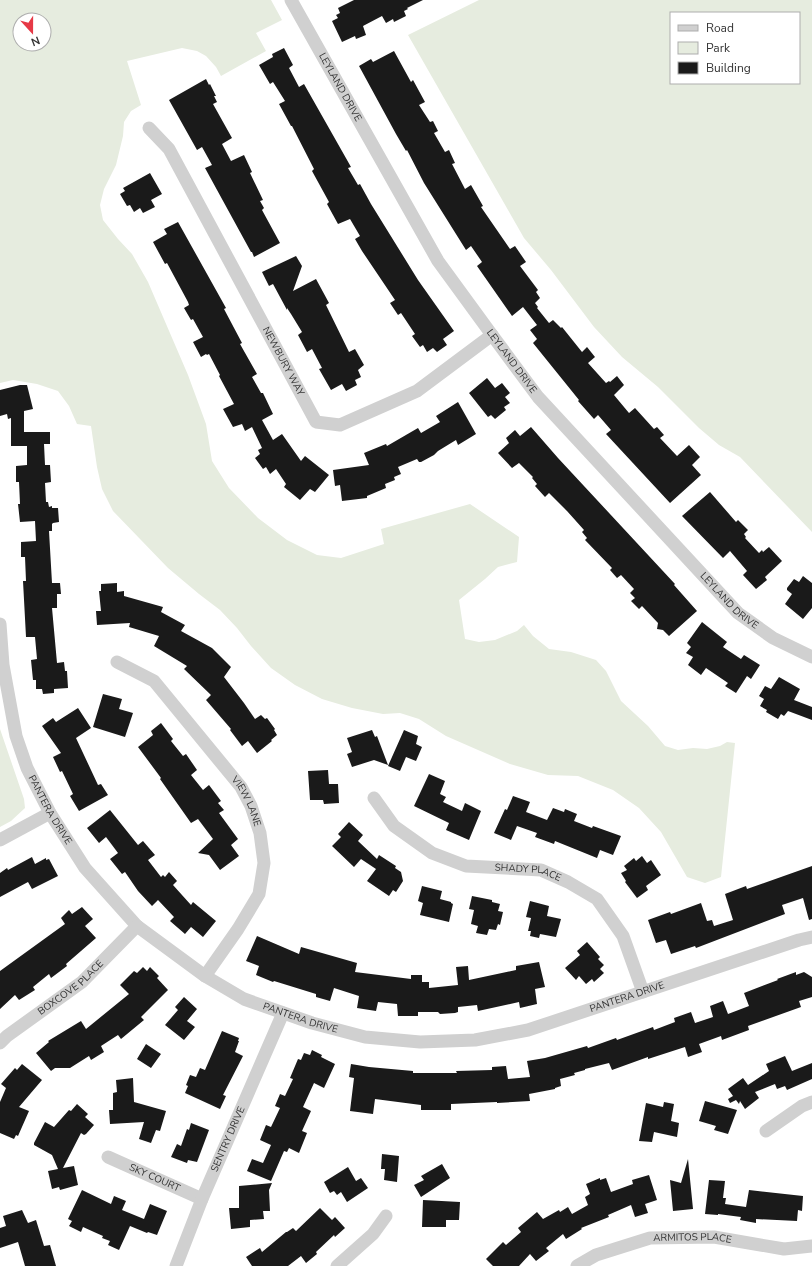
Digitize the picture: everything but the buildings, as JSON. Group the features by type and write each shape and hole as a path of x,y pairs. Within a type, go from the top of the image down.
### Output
{"street":[{"name":"LEYLAND DRIVE","path":"291,0 438,261 538,397 738,613 772,638 812,657"},
{"name":"NEWBURY WAY","path":"149,128 169,149 316,422 340,425 417,391 492,335"},
{"name":"PANTERA DRIVE","path":"0,624 4,665 16,736 27,768 50,813 85,868 136,926 205,976 244,999 312,1023 365,1037 420,1042 475,1040 528,1030 812,937"},
{"name":"VIEW LANE","path":"117,662 154,681 241,787 251,806 260,833 264,863 259,894 238,929 205,976"},
{"name":"SHADY PLACE","path":"374,798 394,826 432,853 466,866 541,870 568,882 597,899 623,936 643,992"},
{"path":"0,840 50,813"},
{"name":"BOXCOVE PLACE","path":"0,1043 7,1036 82,982 136,926"},
{"name":"SENTRY DRIVE","path":"176,1266 202,1199 283,1013"},
{"path":"766,1131 802,1106 812,1102"},
{"name":"SKY COURT","path":"108,1157 202,1199"},
{"path":"337,1266 373,1234 386,1216"},
{"name":"ARMITOS PLACE","path":"577,1266 596,1255 650,1238 714,1237 784,1249 812,1246"}],"green space":[{"path":"0,0 271,0 282,20 256,33 266,51 221,76 216,67 206,56 197,51 182,48 127,61 141,105 131,111 124,122 123,136 116,165 104,189 100,205 103,220 132,254 148,282 188,375 206,424 212,461 229,488 258,518 287,540 317,555 341,558 384,544 381,529 470,504 519,537 517,562 498,567 459,600 465,639 479,642 495,640 517,631 524,625 533,636 549,649 571,652 596,660 606,671 621,701 648,726 665,746 678,750 693,748 707,749 720,746 727,742 735,743 721,877 705,883 687,877 661,832 639,808 613,790 578,776 548,775 510,764 446,736 419,719 400,713 383,714 352,708 322,699 295,685 271,668 220,610 168,568 113,511 102,489 91,426 77,424 69,406 58,391 37,384 13,380 0,383"},
{"path":"479,0 812,0 812,532 740,457 719,445 699,428 658,387 622,357 594,327 551,270 524,238 408,35"},
{"path":"0,729 24,799 25,808 11,821 0,827"}]}
